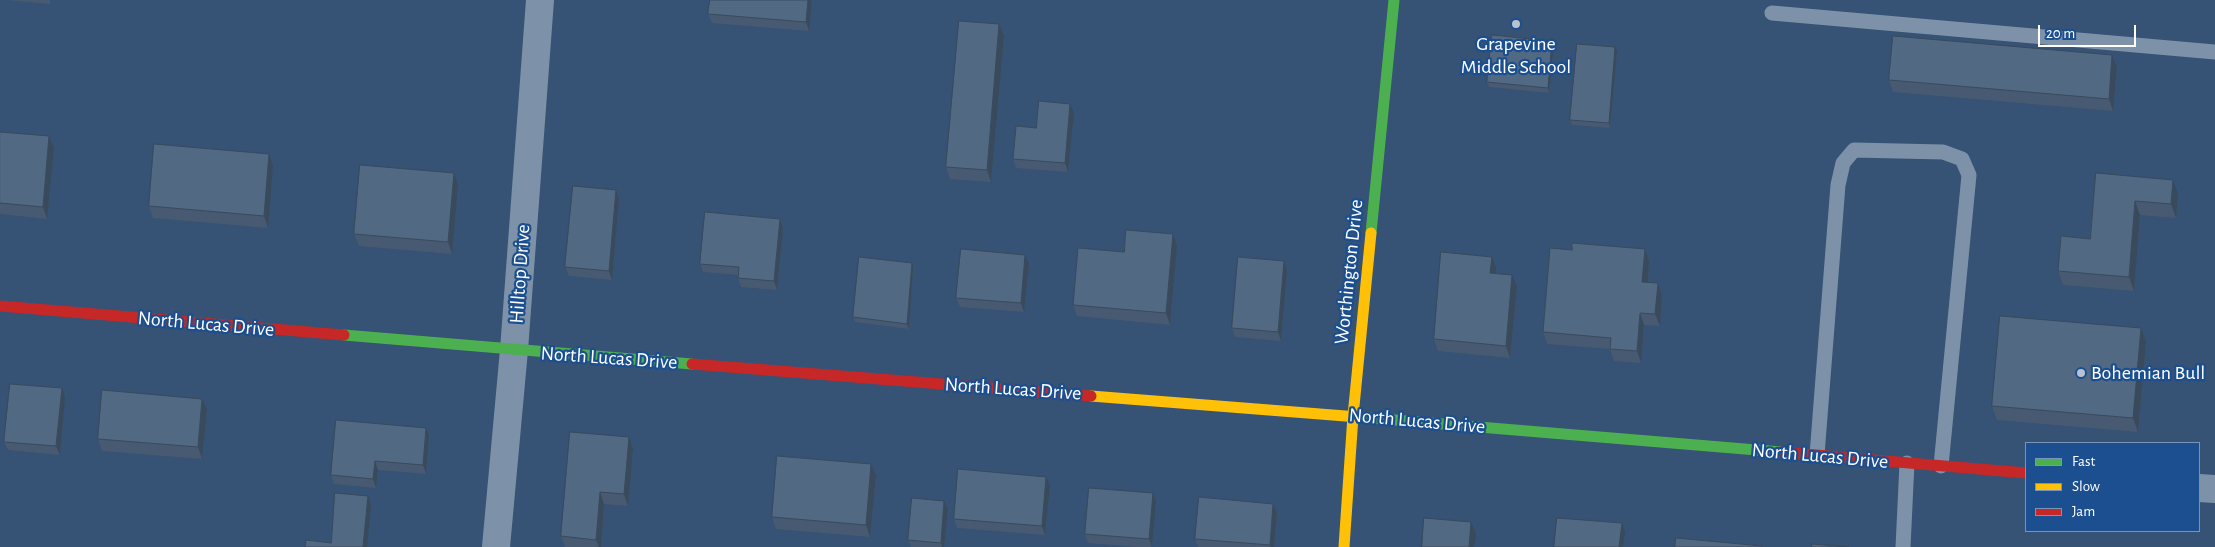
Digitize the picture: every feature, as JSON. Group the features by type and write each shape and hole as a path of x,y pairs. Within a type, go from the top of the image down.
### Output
{"street":[{"name":"Hilltop Drive","path":"496,547 514,350 540,0"},
{"name":"Worthington Drive","path":"1344,547 1353,416 1394,0"},
{"name":"North Lucas Drive","path":"0,306 514,350 1353,416 2025,473"},
{"path":"2200,488 2215,489"}],"lane":[{"path":"1772,13 2215,52"},
{"path":"1817,455 1838,185 1843,163 1854,150 1942,152 1962,160 1968,175 1942,466"},
{"path":"1903,547 1907,463"}],"building":[{"path":"710,0 808,0 806,22 708,14"},
{"path":"959,21 999,24 987,170 946,167"},
{"path":"1492,35 1552,41 1548,88 1487,82"},
{"path":"1893,36 2112,55 2109,99 1889,80"},
{"path":"1577,44 1615,47 1609,123 1570,120"},
{"path":"1039,101 1070,104 1065,163 1013,159 1016,126 1036,128"},
{"path":"0,132 49,136 43,207 0,203"},
{"path":"154,144 269,154 264,216 149,206"},
{"path":"360,165 454,173 448,242 354,234"},
{"path":"2096,173 2173,180 2171,204 2135,201 2129,277 2058,271 2061,236 2090,239"},
{"path":"573,186 616,190 609,271 565,267"},
{"path":"705,212 780,219 774,281 738,278 739,267 700,264"},
{"path":"1126,230 1173,234 1166,313 1073,305 1078,248 1124,252"},
{"path":"1572,243 1645,249 1642,282 1658,283 1655,314 1640,313 1637,351 1610,349 1611,338 1543,332 1550,248 1572,250"},
{"path":"961,249 1025,255 1021,303 956,298"},
{"path":"1441,252 1492,257 1490,273 1512,275 1506,346 1434,339"},
{"path":"859,257 912,263 907,324 853,317"},
{"path":"1238,257 1284,261 1278,332 1232,328"},
{"path":"2000,316 2141,328 2133,418 1992,406"},
{"path":"10,384 62,388 56,446 4,442"},
{"path":"102,390 202,399 198,447 98,439"},
{"path":"336,420 426,428 423,465 375,461 373,479 331,475"},
{"path":"570,432 629,437 624,494 600,492 596,540 561,536"},
{"path":"777,456 871,464 866,525 772,517"},
{"path":"958,469 1046,477 1042,526 954,519"},
{"path":"1089,488 1153,493 1149,539 1085,534"},
{"path":"335,493 368,496 363,547 305,547 306,540 331,543"},
{"path":"1199,497 1273,504 1270,545 1195,539"},
{"path":"912,498 944,501 941,543 908,540"},
{"path":"1424,518 1471,522 1469,547 1422,547"},
{"path":"1557,518 1622,523 1619,547 1554,547"},
{"path":"1676,538 1762,546 1762,547 1675,547"},
{"path":"1812,544 1849,547 1812,547"}],"traffic: fast":[{"path":"1371,233 1394,0"},
{"path":"344,335 692,364"},
{"path":"1358,417 1781,452"}],"traffic: slow":[{"path":"1344,547 1353,416 1371,233"},
{"path":"1091,396 1358,417"}],"traffic: jam":[{"path":"0,306 344,335"},
{"path":"692,364 1091,396"},
{"path":"1781,452 2025,473"}],"place":[{"name":"Grapevine Middle School","path":"1516,24"},
{"name":"Bohemian Bull","path":"2081,373"}]}
